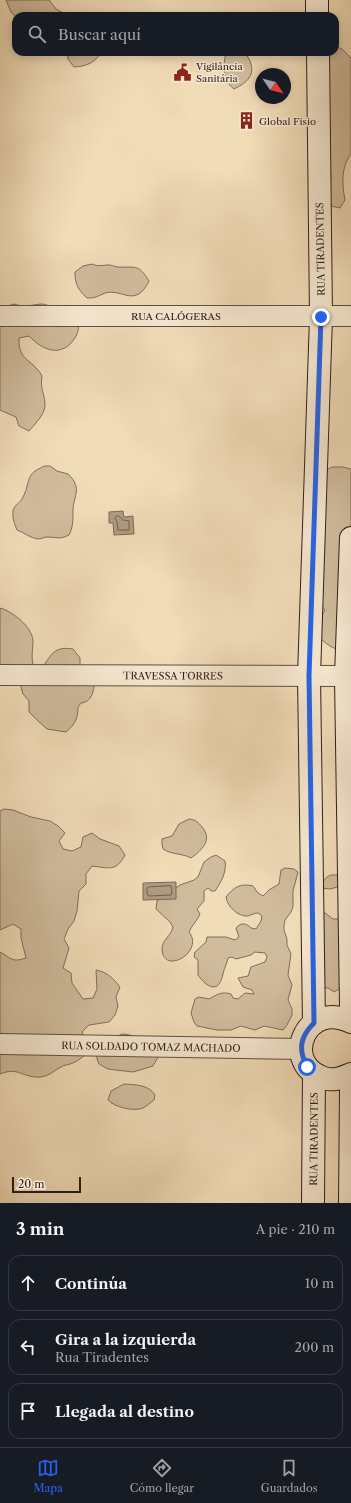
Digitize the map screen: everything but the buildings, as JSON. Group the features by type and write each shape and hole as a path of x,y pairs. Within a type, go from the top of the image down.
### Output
{"main road":[{"path":"317,0 317,12"},
{"name":"RUA TIRADENTES","path":"314,1023 309,676 321,317 318,56"},
{"path":"351,538 346,676 351,1007"},
{"path":"351,1022 343,1018 332,1016 323,1018 314,1023 307,1030 302,1039 301,1049 307,1067 314,1074 333,1080 343,1078 351,1074"},
{"name":"RUA TIRADENTES","path":"313,1203 314,1074"},
{"path":"350,1203 351,1089"}],"street":[{"name":"RUA CALÓGERAS","path":"0,316 351,316"},
{"name":"TRAVESSA TORRES","path":"0,675 346,676"},
{"name":"RUA SOLDADO TOMAZ MACHADO","path":"0,1044 301,1049"}],"shaded area":[{"path":"6,0 49,0 56,9 62,12 12,13"},
{"path":"339,48 351,58 351,154 345,164 343,188 345,200 340,208 331,206 329,199 329,185 331,178 326,79 330,70 327,56 339,56"},
{"path":"68,56 98,56 90,63 83,66 74,67"},
{"path":"225,56 247,56 252,69 248,80 234,89 225,77"},
{"path":"92,264 98,266 109,265 136,268 142,271 149,281 139,294 134,296 111,292 87,298 78,286 75,272 83,266"},
{"path":"14,304 25,306 41,304 49,306 71,315 77,320 78,325 78,332 75,338 70,344 58,350 46,348 34,341 29,336 19,338 19,346 23,356 38,370 42,376 41,384 45,400 44,411 29,431 19,426 16,417 0,410 0,309"},
{"path":"45,466 50,466 57,471 68,474 73,479 76,493 73,507 72,527 69,535 58,538 47,537 38,539 32,538 17,530 13,510 22,499 31,475 38,469"},
{"path":"332,467 351,469 351,654 335,649 324,642 320,637 317,632 317,627 325,610 313,595 324,471"},
{"path":"1,608 11,613 21,621 32,635 33,665 42,668 51,655 57,650 67,648 73,649 80,658 80,668 94,681 92,695 87,701 81,703 78,707 75,721 66,732 47,729 29,712 29,701 23,694 20,684 0,679"},
{"path":"4,809 13,810 31,817 50,821 58,826 65,833 59,841 63,849 72,851 81,847 83,837 92,833 100,839 119,846 125,855 118,864 112,868 92,866 86,874 86,884 79,891 77,911 74,921 68,929 64,939 69,948 63,968 71,973 72,983 83,999 93,998 97,989 96,970 110,976 120,987 116,997 118,1006 115,1015 109,1022 89,1025 82,1032 88,1052 82,1057 73,1063 62,1066 46,1076 40,1077 11,1071 0,1074 0,952 15,960 26,958 21,938 21,929 13,924 0,930 0,811"},
{"path":"189,819 198,823 205,832 205,844 199,852 191,858 163,849 162,839 172,836 179,824"},
{"path":"216,855 225,861 223,877 215,891 211,891 208,888 204,891 204,901 197,909 200,914 189,932 192,940 192,947 182,958 175,961 169,961 164,957 162,946 173,927 170,922 156,909 157,901 180,885 198,877 204,862"},
{"path":"285,868 294,869 298,872 293,891 293,907 285,920 284,925 287,945 291,954 288,975 292,985 288,1000 292,1009 292,1015 287,1025 283,1030 264,1026 255,1030 241,1026 231,1030 217,1030 197,1026 191,1013 195,999 199,997 209,999 225,993 231,994 233,998 238,999 245,993 254,994 252,990 243,987 238,978 248,976 251,967 265,962 267,957 265,953 255,952 251,955 236,959 232,957 228,958 219,984 216,987 212,987 201,980 198,975 198,960 194,957 195,952 206,942 207,937 226,937 235,940 239,937 236,928 240,925 245,924 256,929 262,916 258,913 248,916 240,915 228,904 226,897 235,888 244,885 253,886 258,893 263,896 279,884 281,870"},
{"path":"331,875 341,875 341,886 330,889 322,888 324,880"},
{"path":"325,913 333,919 341,919 342,985 334,992 328,988 323,988 320,915"},
{"path":"122,1034 127,1034 137,1038 157,1052 158,1057 153,1066 133,1072 108,1069 99,1064 97,1055 104,1042"},
{"path":"124,1084 141,1086 149,1089 155,1095 154,1100 143,1108 139,1109 119,1107 111,1103 108,1100 111,1091"}],"water":[{"path":"123,511 124,517 133,516 134,534 114,535 113,523 109,523 109,512"},
{"path":"176,882 176,899 143,900 143,883"}],"place":[{"name":"Vigilância Sanitária","path":"183,72"},
{"name":"Global Fisio","path":"246,121"}],"route":[{"path":"307,1067 301,1049 302,1039 307,1030 314,1023 309,676 321,317"}]}
